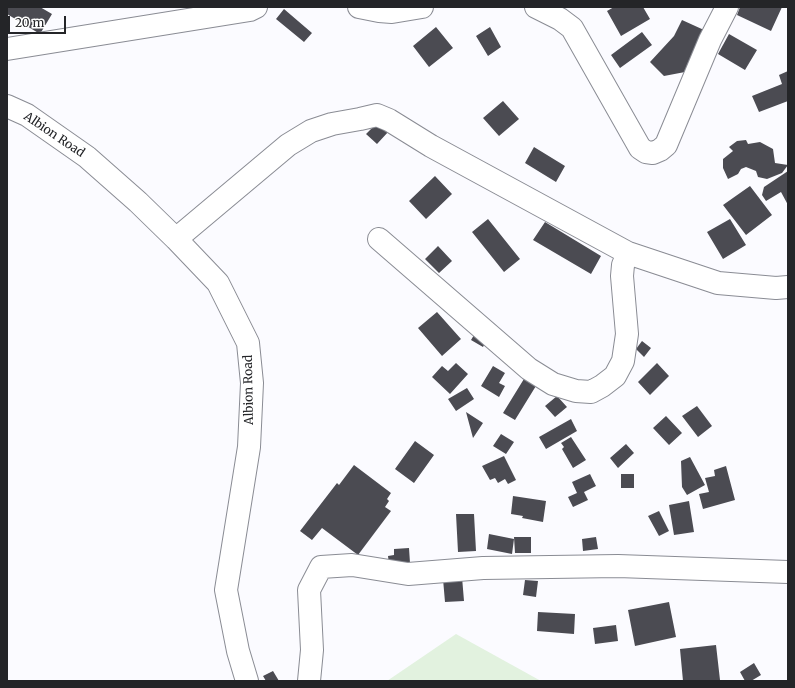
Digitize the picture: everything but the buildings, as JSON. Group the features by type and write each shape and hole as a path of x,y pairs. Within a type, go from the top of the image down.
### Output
{"street":[{"path":"7,49 172,15 250,10 256,7"},
{"path":"359,7 392,12 422,7"},
{"path":"536,7 560,19 572,28 640,148 646,152 653,153 666,145 710,40 727,7"},
{"name":"Albion Road","path":"7,106 27,115 87,157 138,202 176,239 218,283 248,343 252,383 250,447 226,590 238,652 247,681"},
{"path":"176,239 288,145 311,131 332,124 377,115 389,120 431,146 628,253 718,283 776,288 788,287"},
{"path":"379,239 529,370 553,384 576,391 591,392 615,376 623,361 627,334 622,276 623,265 628,253"},
{"path":"309,681 312,650 309,590 321,567 352,565 408,574 483,568 618,566 788,572"}],"green space":[{"path":"456,634 541,681 387,681"}]}
